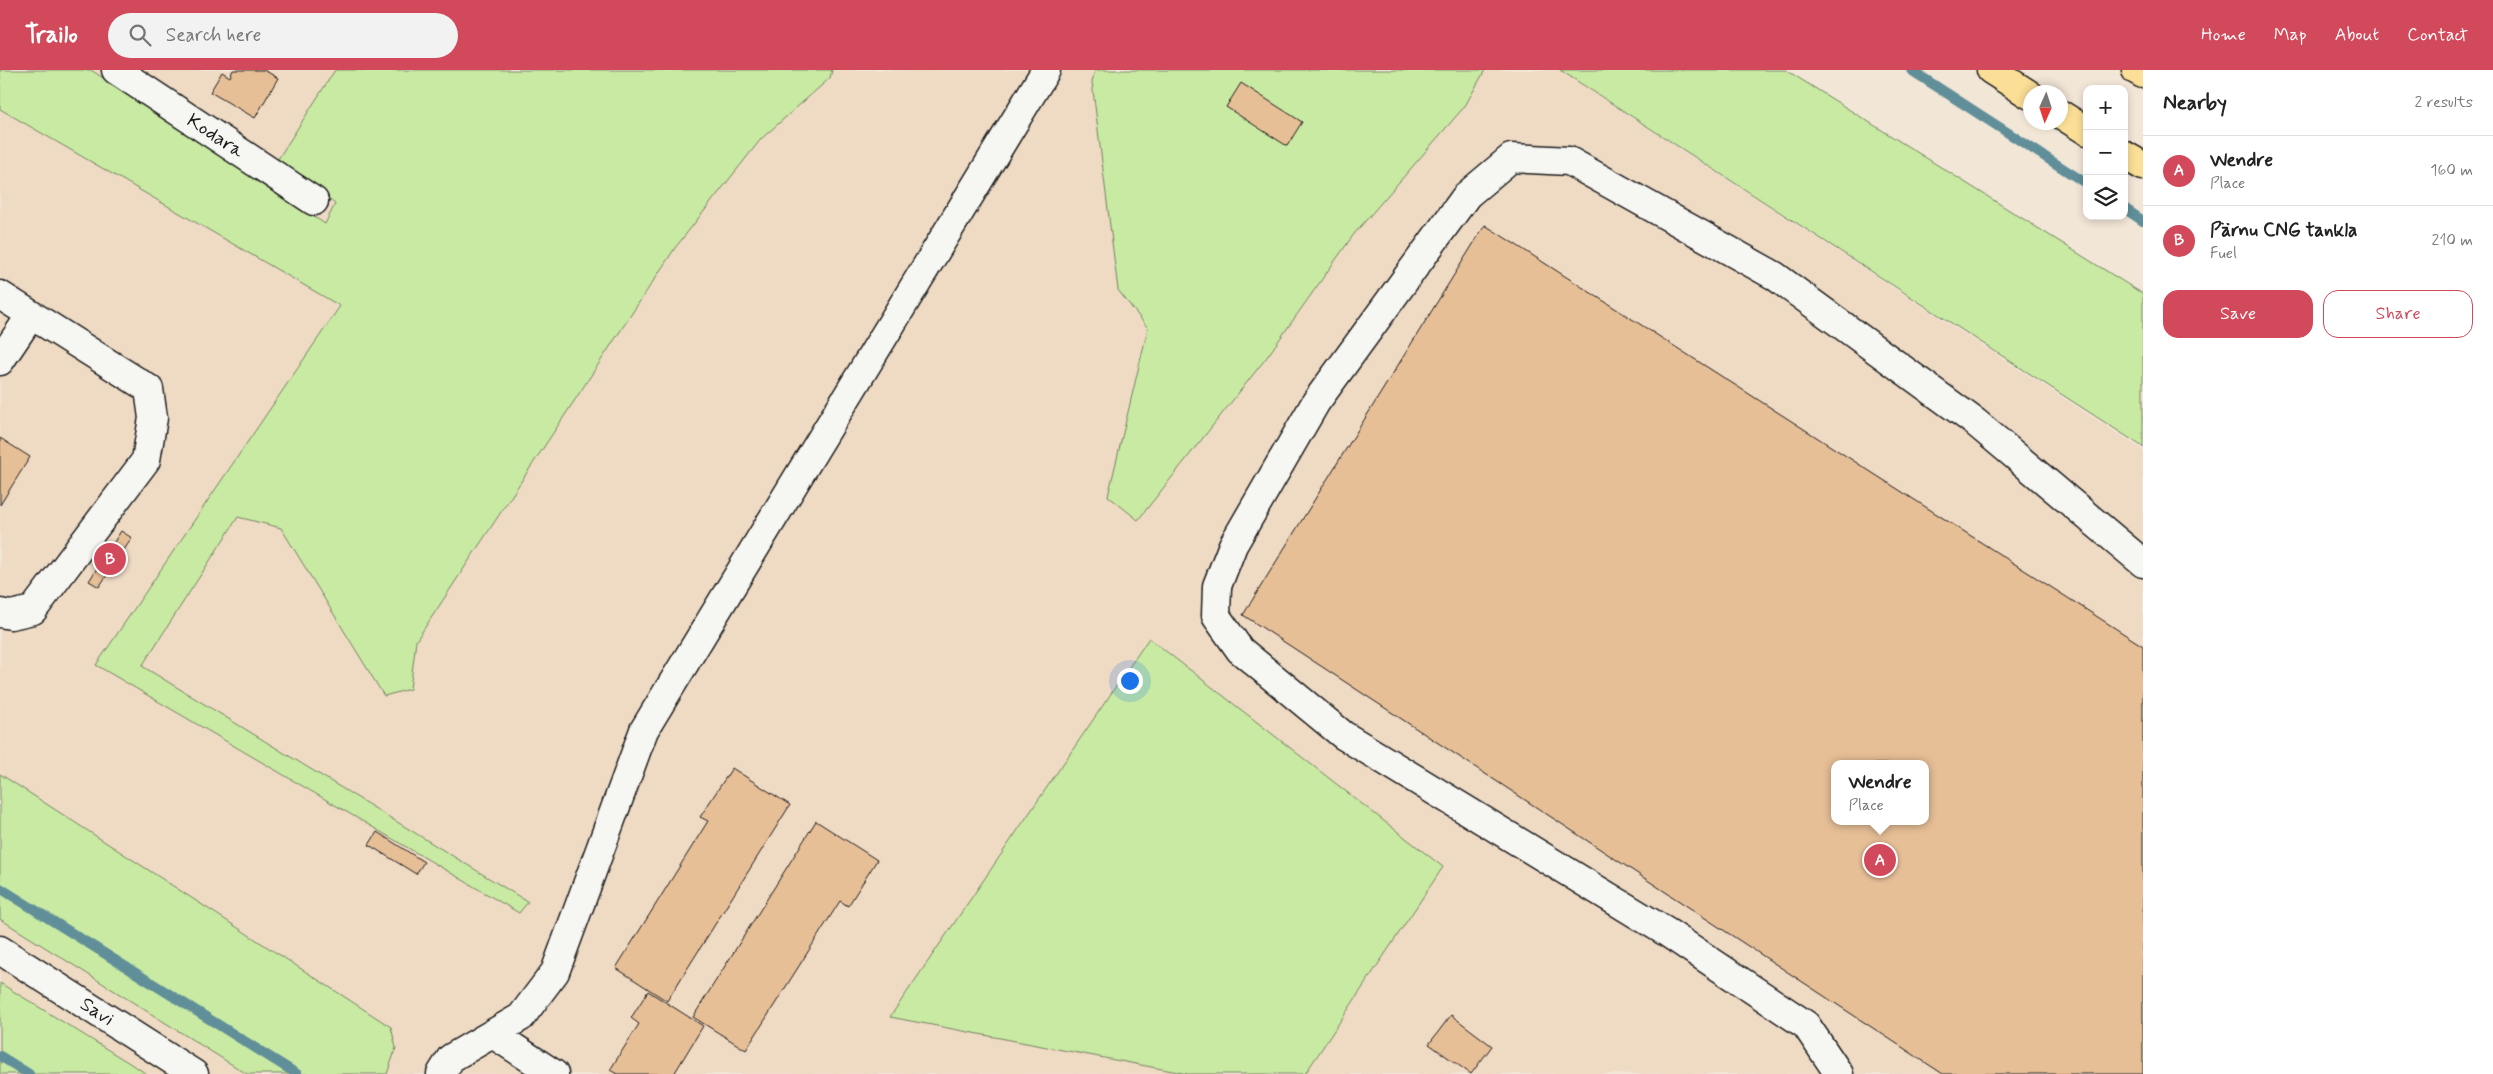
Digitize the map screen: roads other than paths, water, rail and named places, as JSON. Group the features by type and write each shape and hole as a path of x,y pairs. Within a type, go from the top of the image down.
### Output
{"highway":[{"path":"1992,70 2023,90"},
{"path":"2136,70 2143,74"},
{"path":"2068,119 2085,130"},
{"path":"2128,157 2143,166"}],"street":[{"name":"Kodara","path":"116,70 314,201"},
{"path":"441,1074 451,1058 521,1017 555,972 644,730 1046,70"},
{"path":"1839,1074 1806,1025 1668,933 1343,735 1240,650 1216,616 1217,586 1233,545 1316,402 1468,195 1511,158 1569,161 1775,276 1975,422 2143,564"},
{"path":"0,295 149,389 153,418 146,460 32,610 11,615 0,613"},
{"path":"0,361 31,314"},
{"name":"Savi","path":"0,950 194,1074"},
{"path":"493,1034 554,1074"}],"waterway":[{"path":"1911,70 2083,181"},
{"path":"2128,211 2143,221"},
{"path":"0,888 297,1074"},
{"path":"0,1056 29,1074"}],"place":[{"name":"Pärnu CNG tankla","path":"110,559"},
{"name":"Wendre","path":"1880,860"}]}
